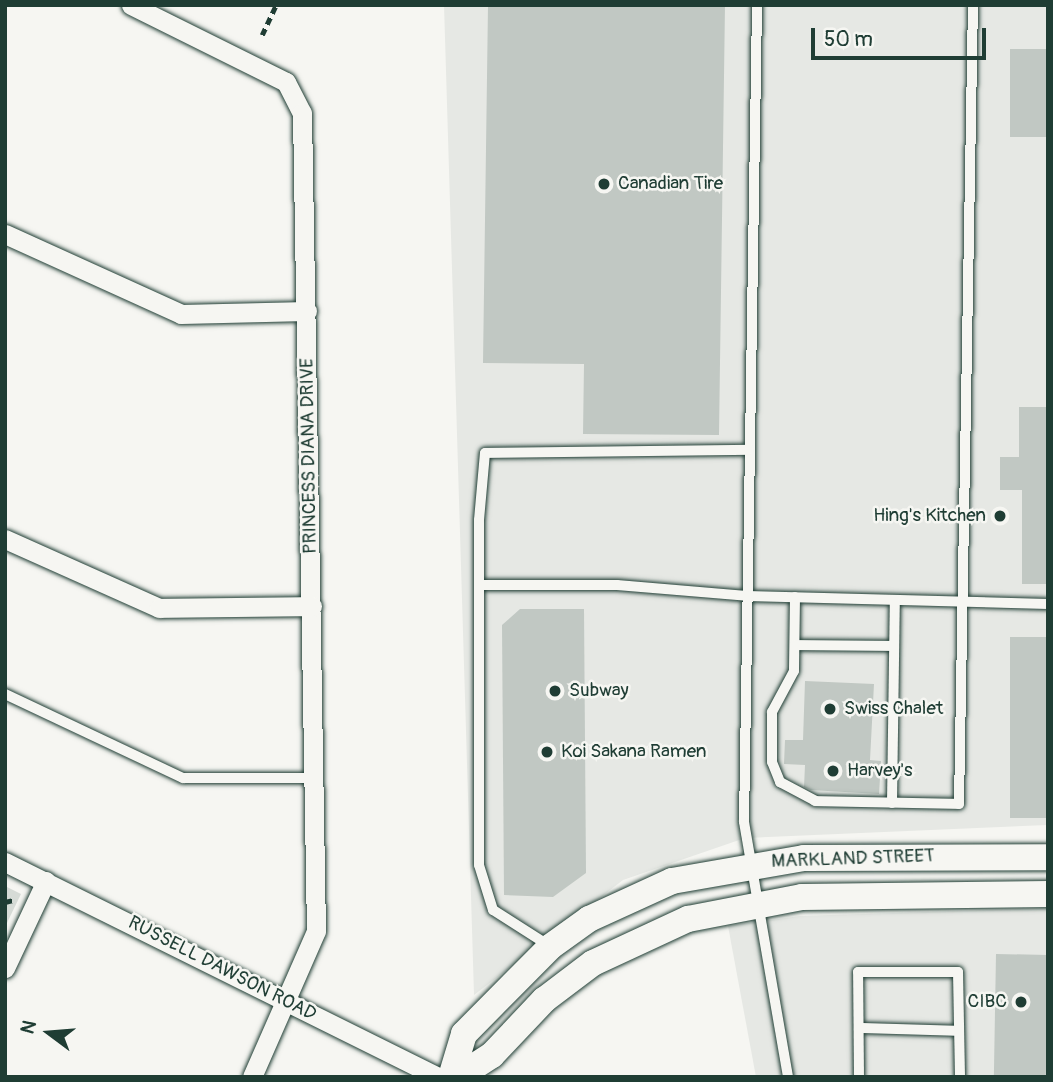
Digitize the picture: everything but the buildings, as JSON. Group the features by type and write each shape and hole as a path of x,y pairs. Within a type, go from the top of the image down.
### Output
{"street":[{"name":"PRINCESS DIANA DRIVE","path":"131,5 296,92 307,311 316,931 289,1002 252,1077"},
{"path":"5,234 181,314 307,311"},
{"path":"5,539 159,608 312,606"},
{"name":"MARKLAND STREET","path":"451,1077 464,1034 551,947 631,897 753,864 1048,857"},
{"name":"RUSSELL DAWSON ROAD","path":"5,862 438,1077"},
{"path":"5,968 46,881"},
{"name":"MARKLAND STREET","path":"458,1077 492,1055 544,1000 611,953 666,926 757,902 1048,894"}],"lane":[{"path":"757,5 744,822 788,1077"},
{"path":"795,597 794,671 772,712 772,762 780,782 814,802 959,804 973,5"},
{"path":"551,947 503,920 483,892 480,585 485,453 750,450"},
{"path":"480,585 682,587 747,596 1048,604"},
{"path":"892,803 895,600"},
{"path":"795,645 894,646"},
{"path":"5,694 183,778 314,778"},
{"path":"859,1077 858,972 958,972 960,1077"},
{"path":"859,1028 959,1031"}],"path":[{"path":"262,35 276,5"}],"shaded area":[{"path":"444,5 1048,5 1048,825 745,838 623,880 474,995"},
{"path":"5,886 21,894 5,927"},
{"path":"1048,908 1048,1077 756,1077 728,926 800,916"}],"place":[{"name":"Canadian Tire","path":"604,184"},
{"name":"Hing's Kitchen","path":"1000,516"},
{"name":"Subway","path":"555,691"},
{"name":"Swiss Chalet","path":"830,709"},
{"name":"Koi Sakana Ramen","path":"547,752"},
{"name":"Harvey's","path":"833,771"},
{"name":"CIBC","path":"1021,1002"}]}
